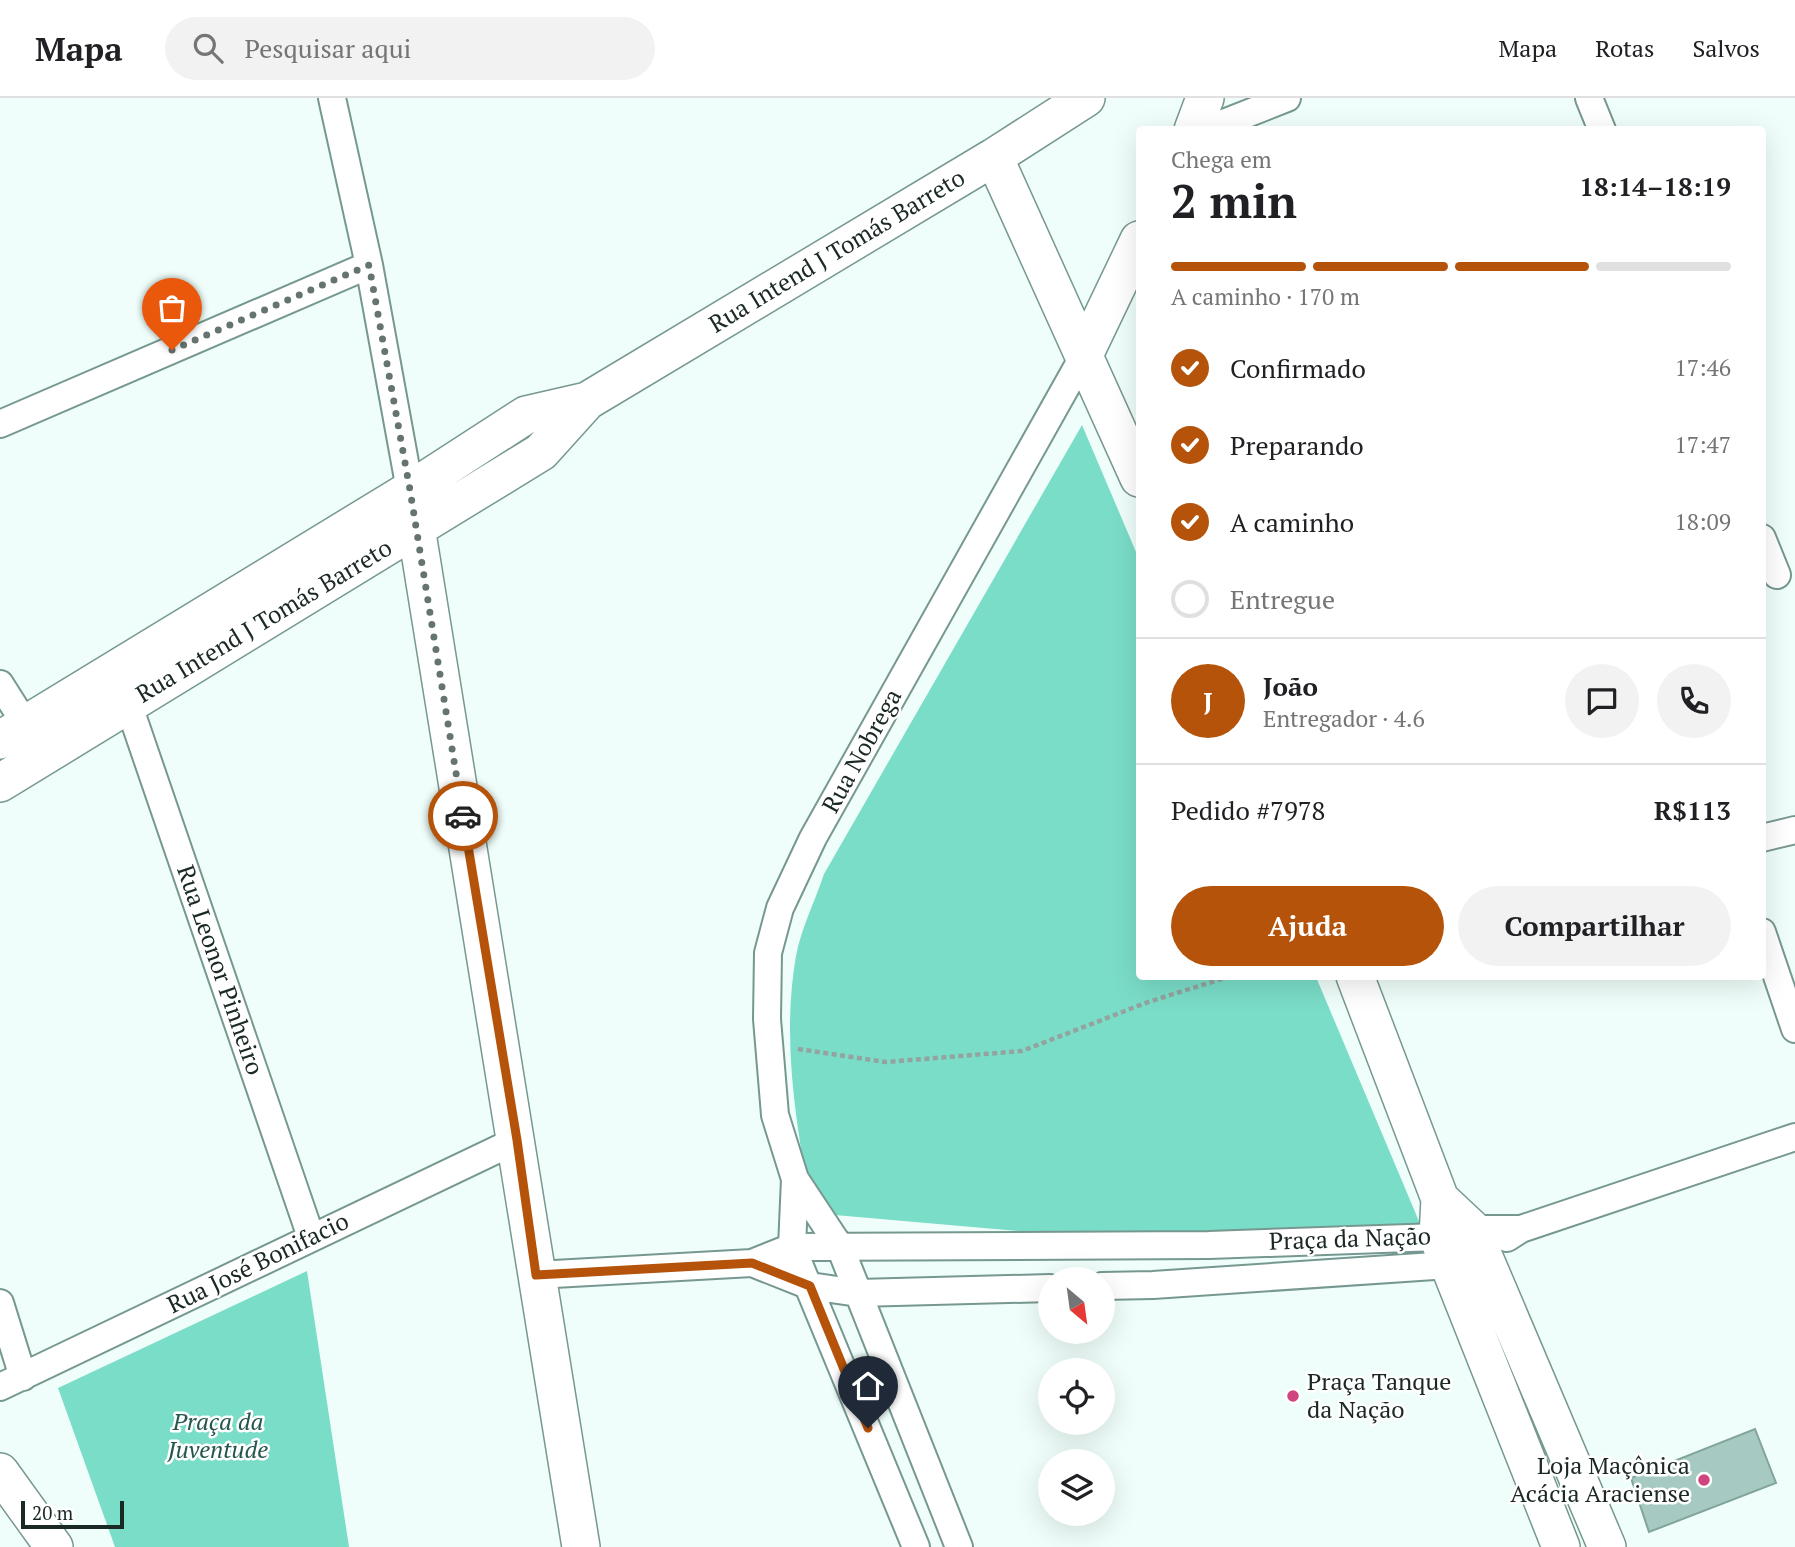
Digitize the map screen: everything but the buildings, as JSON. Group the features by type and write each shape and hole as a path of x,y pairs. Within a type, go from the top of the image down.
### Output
{"main road":[{"name":"Rua Intend J Tomás Barreto","path":"0,783 541,452 587,401 994,157 1086,98"},
{"path":"1194,126 1205,98"},
{"path":"994,157 1136,471"},
{"path":"1084,355 1136,246"},
{"name":"Rua Intend J Tomás Barreto","path":"13,732 410,490 526,415 587,401"},
{"path":"410,490 582,1547"},
{"path":"1357,980 1460,1247 1607,1547"},
{"path":"1460,1247 1561,1547"},
{"path":"0,1472 54,1547"}],"street":[{"path":"332,98 369,265 410,490"},
{"path":"1216,126 1287,98"},
{"path":"1589,98 1600,126"},
{"path":"0,425 369,265"},
{"name":"Rua Nobrega","path":"959,1547 840,1247 795,1179 775,1115 769,1045 768,953 780,908 813,838 1084,355"},
{"path":"1766,547 1778,575"},
{"path":"0,684 13,732"},
{"name":"Rua Leonor Pinheiro","path":"128,703 311,1237"},
{"path":"1766,837 1794,827"},
{"path":"1766,944 1795,1029"},
{"path":"1460,1247 1795,1137"},
{"name":"Rua José Bonifacio","path":"11,1382 517,1140"},
{"name":"Rua Nobrega","path":"795,1179 792,1247 916,1547"},
{"name":"Praça da Nação","path":"536,1275 752,1263 792,1247 1460,1247"},
{"name":"Praça da Nação","path":"1115,1286 1153,1285 1460,1247"},
{"name":"Praça da Nação","path":"752,1263 810,1286 858,1293 1038,1288"},
{"path":"0,1303 11,1382"}],"path":[{"path":"769,1045 886,1062 1022,1051 1148,1002 1218,980"}],"green space":[{"path":"1082,425 1136,552 1136,980 1317,980 1421,1226 1100,1238 812,1213 796,1117 790,1020 798,946 824,874"},
{"name":"Praça da Juventude","path":"307,1271 349,1547 115,1547 58,1388"}],"way so far":[{"path":"172,350 369,265 410,490 463,816"}],"place":[{"name":"Praça Tanque da Nação","path":"1293,1396"},
{"name":"Loja Maçônica Acácia Araciense","path":"1704,1480"}],"route":[{"path":"463,816 517,1140 536,1275 752,1263 810,1286 868,1428"}]}
